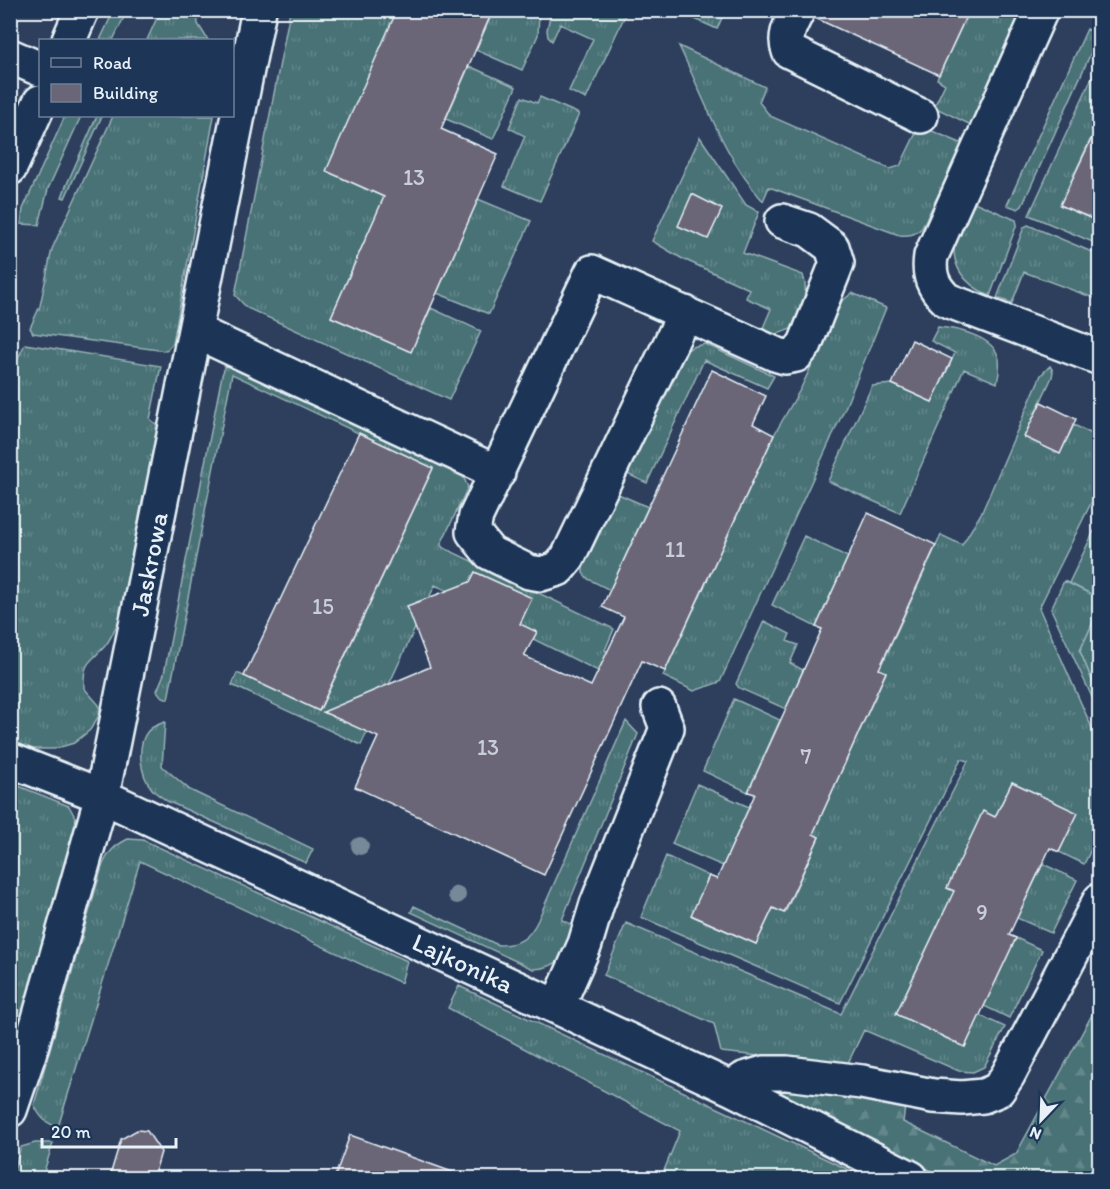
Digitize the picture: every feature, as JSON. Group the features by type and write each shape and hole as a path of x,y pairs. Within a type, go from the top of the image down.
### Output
{"street":[{"path":"69,39 82,10"},
{"name":"Jaskrowa","path":"10,1110 32,1043 102,796 259,10"},
{"path":"798,10 787,33 786,44 789,51 921,116"},
{"path":"1041,10 931,256 930,268 934,285 947,300 1100,358"},
{"path":"10,56 39,69"},
{"path":"10,168 39,104"},
{"path":"685,313 568,557 558,570 542,574 529,572 490,553 473,532 476,516 592,272 685,313 775,354 785,357 796,355 805,344 837,263 832,248 809,230 782,221"},
{"path":"195,331 498,473"},
{"path":"557,1006 585,944 597,904 667,728 659,707"},
{"name":"Lajkonika","path":"10,760 102,796 557,1006 731,1088 911,1179"},
{"path":"731,1088 744,1079 764,1073 787,1073 862,1082 933,1096 962,1098 983,1096 998,1090 1100,900"}],"green space":[{"path":"114,10 127,11 113,39 100,39"},
{"path":"160,11 197,11 198,24 207,39 147,39"},
{"path":"290,11 397,11 389,186 331,317 411,351 431,308 481,331 449,400 247,308 235,295"},
{"path":"493,11 539,11 538,35 522,70 476,50"},
{"path":"551,11 627,11 586,99 569,91 593,39 560,24 552,41 548,37 547,30"},
{"path":"677,11 725,11 717,29"},
{"path":"969,11 1024,11 971,125 934,107 945,84 937,79"},
{"path":"1087,29 1099,35 1022,206 1018,209 1007,205"},
{"path":"679,46 765,87 759,102 770,116 890,169 900,166 915,135 925,128 963,144 922,228 912,234 899,235 769,187 763,201 749,184 726,147"},
{"path":"1099,62 1099,144 1090,140 1060,205 1099,222 1099,233 1095,243 1029,215"},
{"path":"469,66 516,87 493,139 446,119"},
{"path":"522,97 537,103 540,97 579,114 540,201 504,186 525,136 509,128"},
{"path":"65,117 81,117 48,189 39,225 21,224 23,209"},
{"path":"97,117 102,117 65,198 62,197"},
{"path":"113,117 214,117 173,343 166,351 33,333 30,328 40,306 52,249"},
{"path":"700,137 746,205 759,212 743,253 803,275 805,296 791,329 775,335 762,330 771,309 746,298 749,289 681,258 652,241"},
{"path":"478,199 531,221 489,314 437,293"},
{"path":"972,201 1016,220 1017,224 990,296 966,280 954,256 957,232"},
{"path":"1028,225 1099,255 1099,300 1024,272 1012,303 997,298 1024,227"},
{"path":"852,293 886,308 845,408 720,682 694,691 663,676 774,435 801,388 841,302"},
{"path":"938,327 974,335 990,345 996,351 999,359 998,380 997,383 964,369 900,513 828,481 872,386 892,384 932,402 955,353 931,341"},
{"path":"25,344 161,366 150,419 158,426 119,620 111,637 88,664 85,673 84,688 99,705 100,714 90,730 74,743 54,749 33,749 11,741 10,374"},
{"path":"705,344 774,376 767,388 704,360 647,483 625,473 679,356 692,347"},
{"path":"230,364 445,463 444,468 450,470 452,466 460,470 468,487 441,544 442,547 614,629 605,650 639,665 598,671 533,639 520,624 531,598 475,572 470,582 448,591 435,585 361,745 232,685 237,673 320,710 433,468 232,374 168,699 161,696 157,691 164,674 222,375 225,367"},
{"path":"1050,366 1053,371 1052,377 1024,437 1060,453 1074,425 1090,433 1099,417 1099,487 1039,608 1099,744 1099,833 1084,864 1059,852 1077,813 1012,782 995,817 947,888 963,895 948,904 896,1014 964,1047 979,1015 1005,1027 984,1067 973,1072 959,1071 864,1030 847,1065 721,1052 714,1024 604,975 626,923 841,1014 968,761 961,759 840,1003 641,917 666,856 709,876 692,916 756,944 773,908 785,913 819,837 801,830 818,822 886,673 870,665 875,654 885,658 941,535 962,545 982,512 1041,375"},
{"path":"616,493 648,507 610,590 588,579 583,573 583,564"},
{"path":"1094,531 1099,534 1099,598 1069,583"},
{"path":"804,536 848,557 816,627 772,605"},
{"path":"1064,581 1099,598 1099,609 1080,651 1099,697 1099,712 1051,609"},
{"path":"1099,609 1100,697 1080,651"},
{"path":"764,621 790,634 787,641 798,645 790,663 803,670 786,709 739,688 736,684"},
{"path":"734,699 780,720 748,792 703,771"},
{"path":"626,721 638,734 562,920 578,927 566,951 557,962 543,968 533,969 411,912 414,906 498,945 512,944 527,936 538,920"},
{"path":"165,722 162,766 190,790 313,849 306,863 167,801 154,791 142,768 142,744 150,729"},
{"path":"11,783 69,806 79,830 11,1083"},
{"path":"697,784 749,807 723,866 672,844"},
{"path":"128,839 143,840 407,961 401,983 140,861 58,1127 50,1124 34,1105 102,867 112,850"},
{"path":"1043,864 1077,880 1051,933 1017,918"},
{"path":"1016,938 1042,950 1009,1018 984,1006"},
{"path":"459,986 866,1178 661,1178 680,1131 448,1008"},
{"path":"1099,1002 1099,1178 946,1178 853,1132 760,1092 778,1086 848,1092 905,1107 903,1122 994,1166 1016,1154"},
{"path":"35,1143 53,1143 42,1178 11,1178 21,1147"}],"building":[{"path":"397,10 493,10 441,129 498,154 411,352 331,317 384,197 326,171"},
{"path":"816,10 969,10 939,75 815,18"},
{"path":"1100,121 1100,222 1060,205"},
{"path":"692,194 722,209 708,239 678,226"},
{"path":"912,340 952,359 932,402 892,384"},
{"path":"712,370 766,396 753,424 774,435 665,671 642,661 544,875 355,787 378,737 323,712 430,667 407,606 470,582 475,572 532,598 520,624 537,632 524,656 591,686 624,617 602,607"},
{"path":"1041,402 1076,419 1060,454 1024,437"},
{"path":"359,433 433,468 319,711 244,676"},
{"path":"868,513 936,545 879,669 886,672 813,834 819,837 784,913 773,908 756,944 691,915 709,876 717,879 755,794 748,792 822,629 816,627"},
{"path":"1012,782 1078,813 1059,852 1050,848 1009,935 1016,938 965,1047 896,1014 954,891 947,888 983,811 995,817"},
{"path":"137,1130 147,1131 161,1152 153,1179 109,1179 121,1139"},
{"path":"350,1135 458,1174 457,1179 334,1179"}]}
